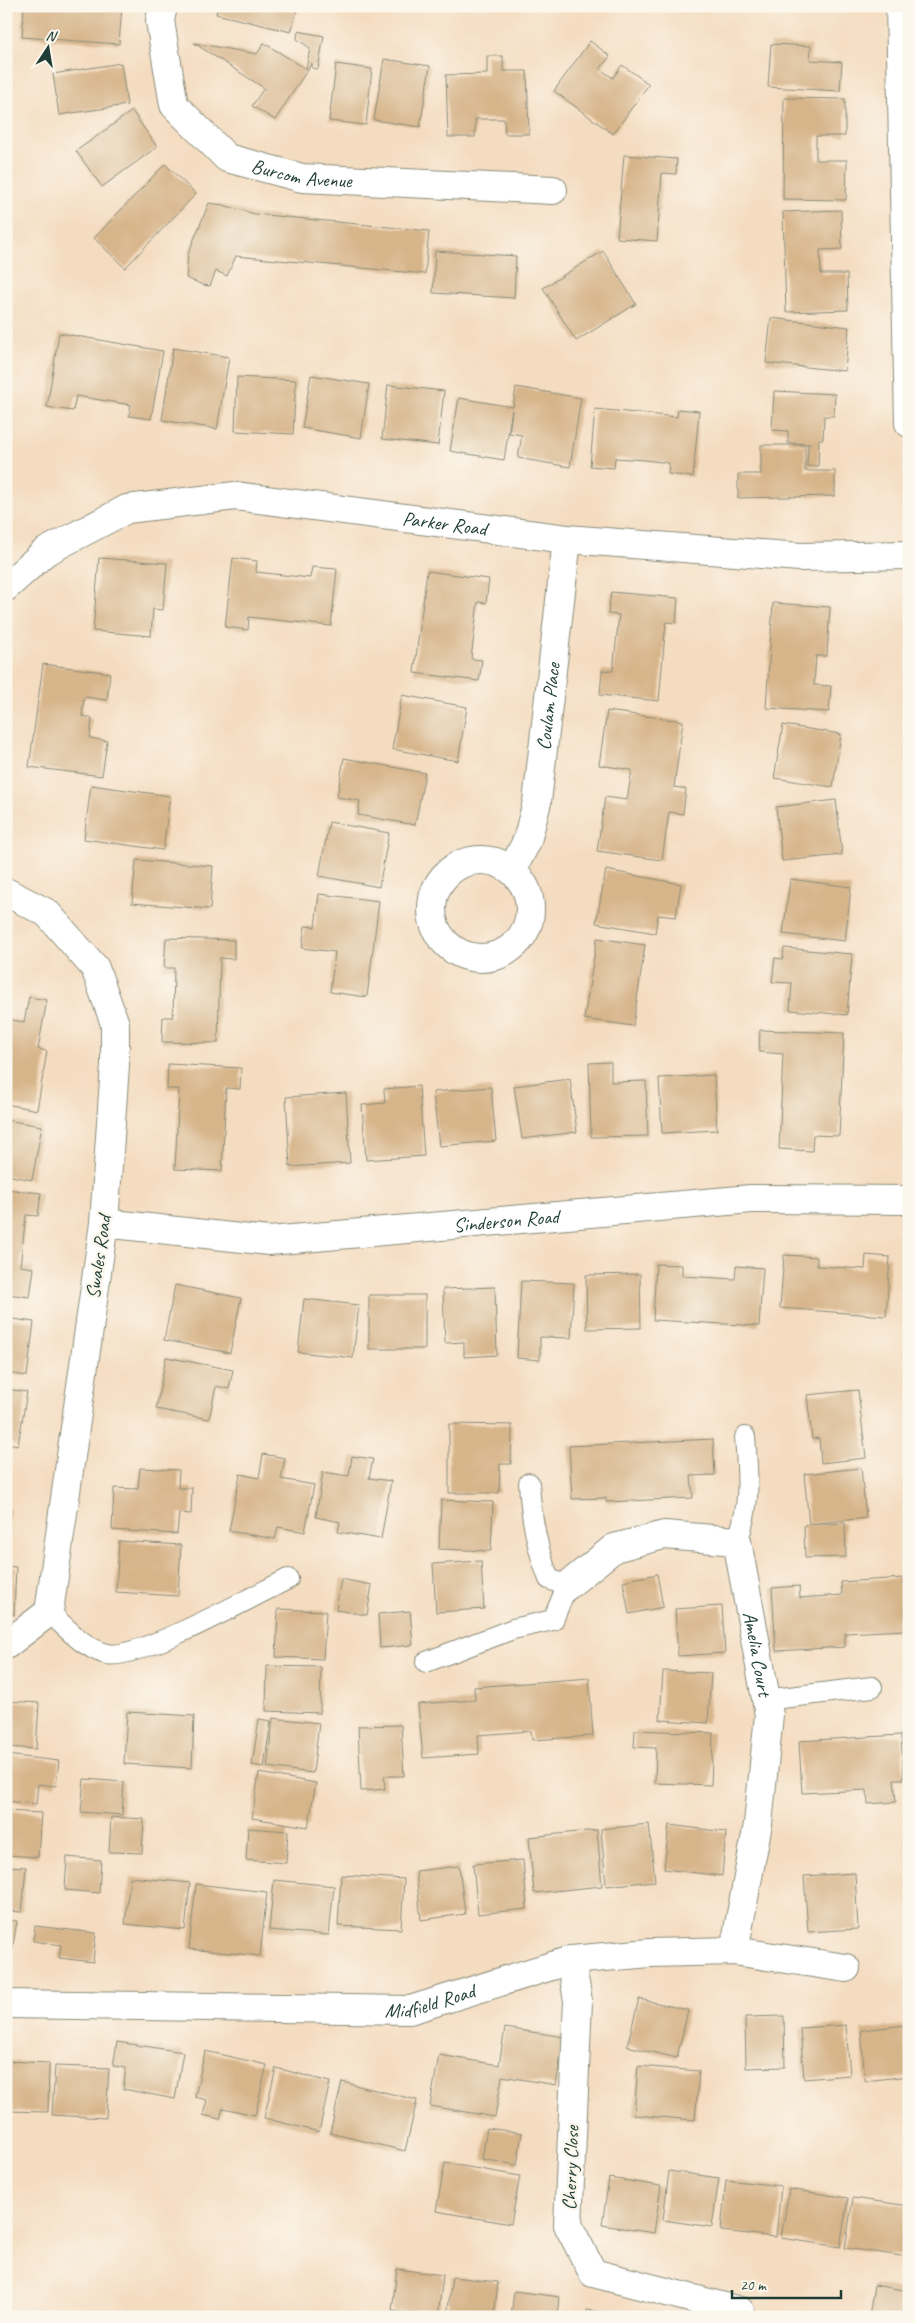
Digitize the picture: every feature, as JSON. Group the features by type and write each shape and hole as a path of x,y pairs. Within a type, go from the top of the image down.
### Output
{"street":[{"name":"Burcom Avenue","path":"163,6 160,21 174,105 228,158 302,178 552,190"},
{"path":"900,6 909,424"},
{"name":"Parker Road","path":"6,587 45,552 126,509 235,496 567,539 800,557 909,555"},
{"name":"Coulam Place","path":"512,870 527,841 537,802 567,539"},
{"name":"Swales Road","path":"6,892 47,913 95,968 115,1024 115,1065 104,1223 49,1612"},
{"name":"Sinderson Road","path":"104,1223 270,1241 752,1199 909,1200"},
{"path":"568,1586 614,1548 664,1535 738,1541"},
{"name":"Amelia Court","path":"734,1951 758,1824 769,1716 738,1541"},
{"path":"6,1645 49,1612"},
{"name":"Midfield Road","path":"6,2004 410,2010 570,1960 650,1953 734,1951 846,1968"},
{"name":"Cherry Close","path":"570,1960 578,2001 568,2225 593,2273 740,2311 740,2317"}],"lane":[{"path":"738,1541 748,1503 745,1437"},
{"path":"426,1662 514,1629 553,1620 568,1586 549,1579 540,1558 532,1521 529,1483"},
{"path":"49,1612 92,1648 118,1655 162,1641 288,1579"},
{"path":"765,1700 872,1687"}],"building":[{"path":"24,6 122,6 119,44 22,37"},
{"path":"218,6 298,6 291,32 216,14"},
{"path":"298,31 324,36 318,69 312,68 312,63 275,120 252,106 264,88 194,43 257,54 264,43 306,69 310,48 297,39"},
{"path":"590,41 610,56 600,69 613,78 622,65 649,84 613,134 554,91"},
{"path":"771,44 811,46 810,60 842,62 840,91 768,87"},
{"path":"487,56 503,56 503,71 527,71 529,134 505,134 504,119 475,119 475,137 448,137 446,75 487,74"},
{"path":"384,59 430,66 420,127 374,120"},
{"path":"121,63 127,105 59,115 53,74"},
{"path":"336,64 372,69 366,125 329,121"},
{"path":"784,98 845,99 845,136 816,136 816,160 847,160 846,200 783,199"},
{"path":"132,111 157,147 102,187 76,151"},
{"path":"624,155 677,159 676,174 662,173 657,241 617,238"},
{"path":"165,164 196,194 125,268 94,238"},
{"path":"209,203 255,214 429,231 425,274 236,256 227,276 216,271 210,286 203,285 186,278 188,254"},
{"path":"841,210 842,249 820,250 821,274 847,274 848,310 786,312 783,212"},
{"path":"435,251 516,256 514,298 433,293"},
{"path":"603,251 636,304 576,341 543,288"},
{"path":"771,318 849,327 845,371 766,363"},
{"path":"59,333 163,351 151,419 129,416 131,405 76,396 73,411 47,407"},
{"path":"173,348 229,357 217,429 162,420"},
{"path":"311,375 369,384 361,438 302,428"},
{"path":"237,377 296,380 293,434 235,431"},
{"path":"388,385 444,391 438,445 382,439"},
{"path":"516,387 581,398 570,467 518,458 522,435 509,433 512,410 504,460 450,451 459,398 513,407"},
{"path":"774,391 835,394 834,416 824,416 823,439 819,439 818,466 807,466 808,445 811,444 788,443 788,431 772,430"},
{"path":"595,409 677,417 678,409 699,411 693,477 668,474 669,463 645,460 615,458 614,468 590,466"},
{"path":"761,445 805,445 805,471 835,471 835,496 738,498 738,474 761,474"},
{"path":"99,558 167,563 163,610 153,609 151,636 93,631"},
{"path":"233,558 257,561 256,572 310,578 312,567 337,569 331,626 249,617 248,630 225,627"},
{"path":"427,571 489,579 486,603 478,602 471,659 482,660 479,681 414,673"},
{"path":"611,592 678,598 676,623 666,622 659,701 600,695 602,670 613,671 619,615 608,614"},
{"path":"773,603 830,607 827,656 816,656 814,685 831,686 829,712 766,708"},
{"path":"43,664 110,673 107,700 84,697 82,716 92,718 90,738 107,741 102,776 29,767"},
{"path":"402,695 467,707 458,761 392,749"},
{"path":"607,711 683,721 674,787 686,789 683,814 669,812 662,860 597,851 605,797 627,800 632,770 599,765"},
{"path":"783,725 841,734 833,787 774,778"},
{"path":"344,758 425,773 415,825 358,815 360,801 337,797"},
{"path":"91,785 170,796 163,850 84,839"},
{"path":"836,800 842,855 782,861 776,807"},
{"path":"329,822 389,833 379,887 319,876"},
{"path":"136,860 213,866 210,909 132,903"},
{"path":"606,870 681,884 676,917 658,915 655,933 596,923"},
{"path":"790,879 851,887 845,941 783,934"},
{"path":"319,894 379,901 367,997 330,992 335,952 302,948 305,926 315,927"},
{"path":"166,938 234,940 234,959 220,958 218,1043 162,1042 163,1017 173,1017 174,968 164,968"},
{"path":"597,938 645,945 633,1026 584,1019"},
{"path":"784,948 852,954 847,1015 790,1010 792,983 772,982 775,958 783,959"},
{"path":"29,997 47,1000 38,1049 47,1051 37,1110 6,1104 6,1019 24,1022"},
{"path":"760,1030 844,1033 839,1136 813,1135 812,1151 779,1149 783,1054 759,1052"},
{"path":"611,1062 611,1082 646,1081 648,1136 591,1137 589,1063"},
{"path":"168,1064 241,1068 240,1089 226,1088 222,1171 175,1169 179,1089 167,1089"},
{"path":"714,1075 717,1130 662,1133 659,1078"},
{"path":"570,1079 577,1132 522,1139 514,1086"},
{"path":"419,1086 424,1156 366,1160 362,1105 385,1103 384,1089"},
{"path":"491,1087 496,1141 439,1146 433,1092"},
{"path":"346,1093 350,1163 290,1167 286,1097"},
{"path":"6,1120 42,1126 32,1180 6,1175"},
{"path":"6,1189 41,1193 38,1216 26,1215 20,1266 34,1268 30,1297 6,1294"},
{"path":"784,1255 817,1257 817,1266 865,1269 866,1255 890,1257 886,1316 780,1308"},
{"path":"656,1264 682,1265 682,1276 735,1279 736,1266 763,1268 759,1326 653,1320"},
{"path":"640,1274 641,1328 587,1329 586,1275"},
{"path":"521,1281 574,1283 571,1338 540,1337 540,1360 517,1358"},
{"path":"175,1285 241,1298 230,1353 164,1340"},
{"path":"495,1287 497,1355 464,1357 464,1342 445,1343 443,1289"},
{"path":"369,1295 425,1295 425,1349 369,1349"},
{"path":"304,1299 359,1305 353,1358 298,1352"},
{"path":"6,1318 34,1322 27,1376 6,1373"},
{"path":"166,1357 233,1370 229,1389 216,1386 209,1419 156,1409"},
{"path":"6,1389 27,1392 18,1445 6,1443"},
{"path":"858,1390 866,1458 821,1463 819,1438 812,1439 807,1395"},
{"path":"449,1424 512,1425 511,1464 500,1464 499,1493 449,1493"},
{"path":"713,1439 715,1475 691,1476 693,1498 606,1502 606,1498 572,1499 569,1446"},
{"path":"263,1454 285,1458 281,1479 314,1485 305,1532 278,1527 275,1539 229,1531 240,1474 259,1478"},
{"path":"352,1456 373,1459 369,1478 391,1481 381,1539 338,1532 340,1522 316,1517 323,1472 349,1476"},
{"path":"140,1468 179,1470 178,1488 192,1488 191,1514 179,1513 177,1534 112,1530 114,1488 138,1489"},
{"path":"861,1468 866,1518 809,1524 804,1474"},
{"path":"441,1500 493,1502 491,1551 439,1549"},
{"path":"6,1507 10,1508 8,1531 6,1531"},
{"path":"845,1523 846,1557 805,1558 804,1525"},
{"path":"119,1541 181,1545 178,1596 116,1592"},
{"path":"481,1561 484,1609 436,1612 433,1564"},
{"path":"6,1566 16,1567 14,1615 6,1614"},
{"path":"657,1574 663,1607 629,1614 623,1581"},
{"path":"903,1578 906,1630 845,1633 845,1647 776,1651 772,1588 799,1586 800,1598 842,1595 841,1582"},
{"path":"341,1579 372,1585 367,1615 336,1610"},
{"path":"722,1606 725,1653 678,1656 675,1609"},
{"path":"278,1609 326,1611 323,1659 276,1657"},
{"path":"410,1611 413,1645 380,1648 378,1614"},
{"path":"267,1666 321,1667 320,1713 266,1711"},
{"path":"663,1671 711,1673 708,1723 660,1720"},
{"path":"589,1678 593,1736 532,1740 531,1731 478,1735 479,1754 423,1758 418,1704 475,1700 474,1687"},
{"path":"6,1701 39,1703 36,1749 6,1747"},
{"path":"127,1712 194,1716 192,1768 124,1764"},
{"path":"273,1718 319,1723 313,1773 267,1767"},
{"path":"259,1719 271,1721 264,1767 252,1765"},
{"path":"401,1725 404,1776 384,1776 385,1789 361,1791 358,1726"},
{"path":"635,1730 713,1733 711,1785 655,1783 656,1748 634,1747"},
{"path":"901,1735 904,1779 894,1779 896,1802 868,1804 867,1790 802,1793 799,1741"},
{"path":"6,1755 59,1761 56,1786 38,1784 36,1804 6,1801"},
{"path":"259,1773 316,1783 308,1827 252,1818"},
{"path":"84,1779 124,1782 122,1815 81,1812"},
{"path":"6,1811 41,1813 38,1857 6,1855"},
{"path":"111,1817 144,1819 142,1853 109,1852"},
{"path":"649,1824 655,1881 606,1886 601,1829"},
{"path":"669,1825 726,1832 722,1876 664,1869"},
{"path":"248,1828 288,1831 286,1863 246,1860"},
{"path":"597,1830 602,1886 534,1893 529,1837"},
{"path":"67,1857 101,1860 99,1893 65,1890"},
{"path":"523,1860 527,1909 478,1914 473,1864"},
{"path":"6,1866 26,1867 22,1912 6,1911"},
{"path":"459,1866 465,1914 421,1920 416,1871"},
{"path":"855,1873 858,1929 808,1932 804,1876"},
{"path":"341,1875 404,1879 401,1929 338,1926"},
{"path":"130,1877 190,1883 185,1930 125,1924"},
{"path":"274,1880 334,1886 329,1935 269,1930"},
{"path":"196,1884 267,1892 260,1956 189,1949"},
{"path":"6,1920 17,1921 10,1964 6,1963"},
{"path":"35,1926 96,1933 93,1962 59,1958 61,1945 33,1941"},
{"path":"639,1999 688,2010 677,2058 627,2046"},
{"path":"784,2016 785,2067 746,2068 745,2017"},
{"path":"846,2025 850,2075 804,2079 800,2028"},
{"path":"907,2025 909,2076 865,2081 861,2030"},
{"path":"505,2028 564,2037 556,2085 502,2076 495,2117 430,2106 439,2055 499,2065"},
{"path":"117,2042 183,2052 175,2099 123,2089 126,2068 113,2066"},
{"path":"205,2051 267,2065 255,2115 223,2108 220,2119 203,2115 207,2100 195,2097"},
{"path":"6,2061 49,2063 48,2112 6,2111"},
{"path":"55,2066 109,2068 106,2118 52,2115"},
{"path":"638,2066 699,2071 695,2120 634,2115"},
{"path":"276,2068 330,2082 319,2132 264,2118"},
{"path":"342,2082 417,2100 405,2151 330,2133"},
{"path":"487,2128 522,2133 517,2165 482,2159"},
{"path":"445,2163 520,2176 511,2224 436,2211"},
{"path":"669,2171 719,2178 712,2227 663,2220"},
{"path":"609,2178 661,2186 654,2233 602,2225"},
{"path":"726,2180 781,2186 776,2237 721,2231"},
{"path":"789,2189 848,2198 840,2247 781,2238"},
{"path":"853,2198 909,2206 909,2257 845,2248"},
{"path":"397,2269 443,2275 438,2317 392,2311"},
{"path":"452,2277 498,2282 494,2317 447,2317"},
{"path":"874,2285 909,2291 907,2317 869,2317"},
{"path":"514,2291 560,2297 558,2317 511,2317"},
{"path":"587,2310 635,2316 586,2317"}]}
